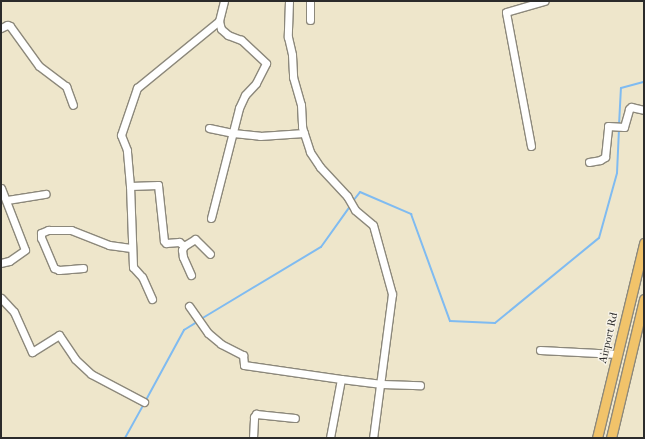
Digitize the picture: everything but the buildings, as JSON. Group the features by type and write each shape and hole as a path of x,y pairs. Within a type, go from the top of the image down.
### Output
{"main road":[{"name":"Airport Rd","path":"598,438 644,243"},
{"path":"611,438 644,299"}],"street":[{"path":"211,218 233,133 245,95 256,83 266,64 241,40 224,32 219,26 224,1"},
{"path":"289,1 289,43 292,55 294,82 301,105 301,123 304,133 316,162 348,196 355,210 370,222 376,231 392,294 382,384 373,438"},
{"path":"310,1 310,20"},
{"path":"532,146 506,14 508,10 544,1"},
{"path":"152,299 142,277 133,269 127,150 121,135 137,88 219,21"},
{"path":"1,28 7,25 10,26 39,66 66,86 73,105"},
{"path":"589,162 600,160 605,157 608,127 625,127 630,107 644,110"},
{"path":"209,128 233,133 274,137 304,133"},
{"path":"130,186 158,185 164,242 179,242 184,246"},
{"path":"1,188 25,250 9,261 1,263"},
{"path":"5,199 46,194"},
{"path":"83,268 59,270 54,268 41,238 41,233 48,230 71,230 109,245 131,248"},
{"path":"191,276 183,257 182,250 184,246 195,239 210,254"},
{"path":"1,298 14,312 32,352 58,334 75,359 91,374 144,402"},
{"path":"189,306 208,333 221,344 243,355 244,365 382,384 420,385"},
{"path":"540,350 617,354"},
{"path":"330,438 341,379"},
{"path":"253,438 254,417 256,414 295,418"}],"waterway":[{"path":"619,125 621,88 644,82"},
{"path":"353,201 360,192 411,214 450,321 495,323 599,238 617,173 619,129"},
{"path":"201,319 321,247 351,205"},
{"path":"146,400 184,330 197,322"},
{"path":"125,438 144,404"}]}
